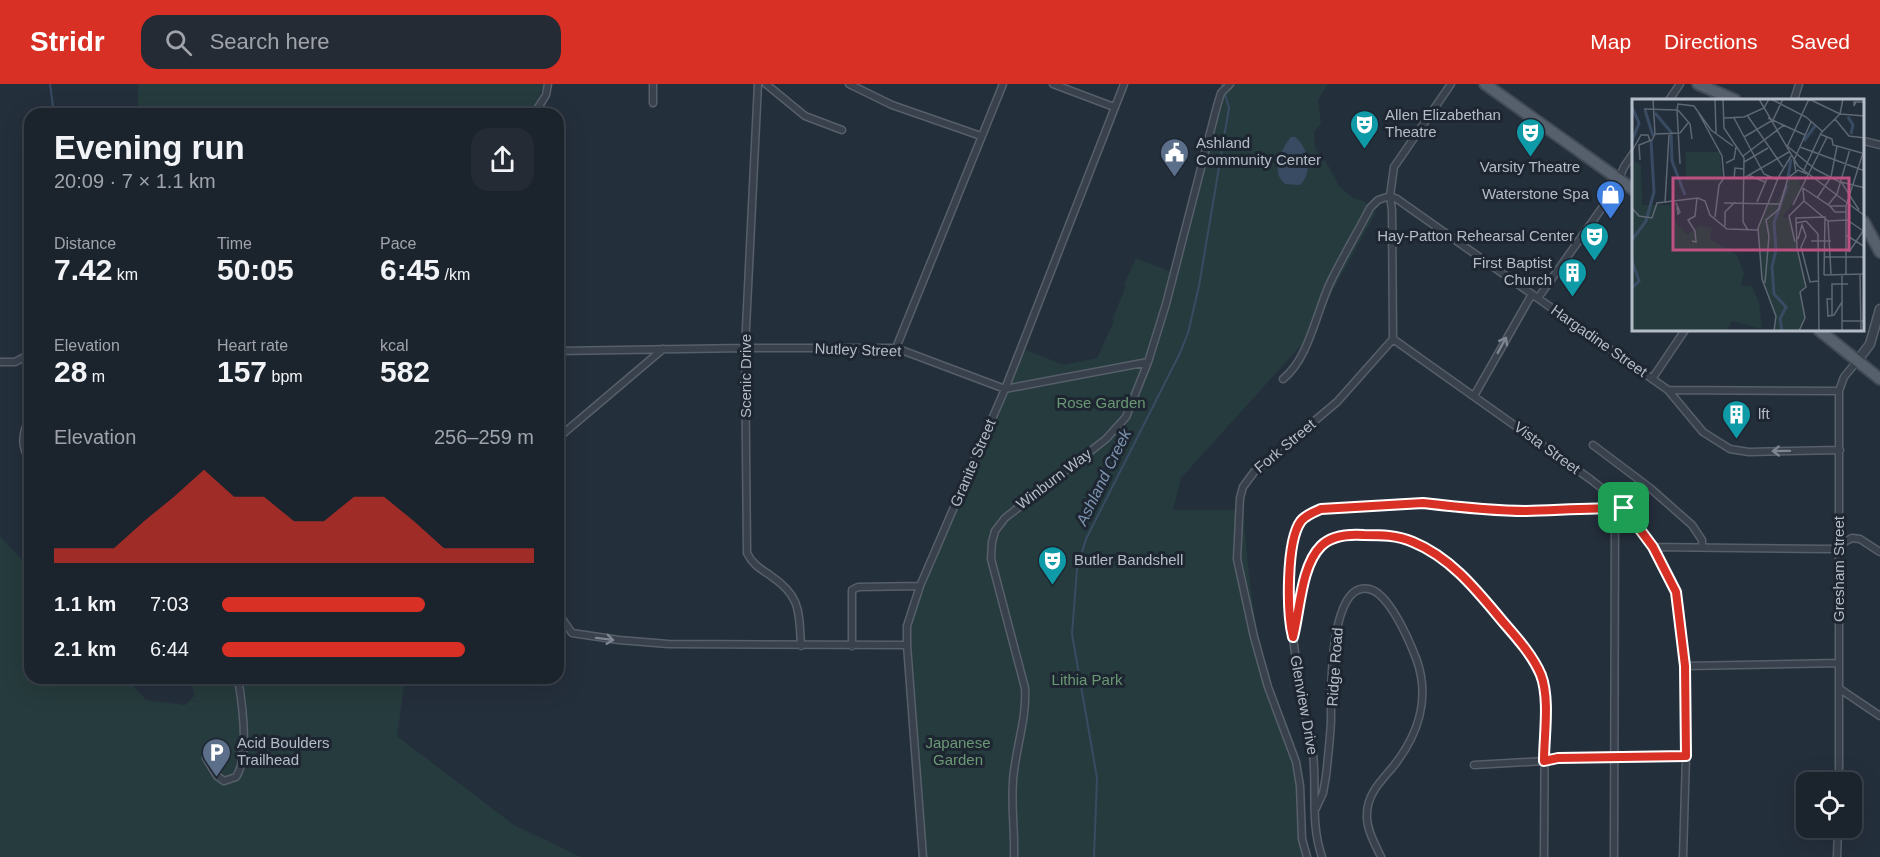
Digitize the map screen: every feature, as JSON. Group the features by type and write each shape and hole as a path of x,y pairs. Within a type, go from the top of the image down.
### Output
{"main road":[{"path":"1485,84 1632,189"},
{"path":"1698,84 1732,99"},
{"path":"1865,226 1880,252"},
{"path":"1823,332 1880,379"}],"street":[{"path":"538,108 546,95 549,84"},
{"path":"652,103 653,84"},
{"path":"766,84 805,116 842,130"},
{"path":"849,84 892,105 981,136"},
{"path":"896,348 1003,84"},
{"path":"1053,84 1114,107"},
{"name":"Granite Street","path":"923,857 907,626 920,586 1005,389 1124,84"},
{"name":"Winburn Way","path":"1014,857 1012,781 1025,708 1025,688 991,559 992,542 1000,523 1012,511 1065,472 1122,423 1148,362 1166,304 1220,96 1230,84"},
{"path":"1393,339 1390,196 1394,167 1451,84"},
{"path":"1670,99 1680,84"},
{"path":"1794,99 1799,84"},
{"name":"Scenic Drive","path":"759,85 745,348 747,553 754,564 782,583 795,598 799,614 801,646"},
{"path":"1865,142 1880,146"},
{"path":"1474,396 1535,296 1614,191 1632,155"},
{"path":"1283,379 1292,372 1300,359 1330,282 1370,208 1378,200 1390,196"},
{"name":"Hargadine Street","path":"1390,196 1668,390 1703,432 1731,449 1749,452 1840,450"},
{"path":"1668,390 1839,391 1844,377 1870,344 1880,309"},
{"path":"1652,379 1684,332"},
{"name":"Vista Street","path":"1393,339 1590,479 1624,508 1653,547 1676,592 1685,666 1686,756 1683,857"},
{"name":"Fork Street","path":"1307,857 1302,839 1296,762 1268,687 1237,559 1240,498 1243,487 1254,472 1337,402 1393,339"},
{"name":"Nutley Street","path":"564,351 896,348 1005,389"},
{"path":"564,433 663,349"},
{"path":"0,362 15,362 24,358"},
{"path":"1005,389 1148,362"},
{"name":"Gresham Street","path":"1839,391 1839,772"},
{"path":"24,431 24,446"},
{"path":"1593,445 1650,488 1692,525 1702,540 1702,547"},
{"name":"Glenview Drive","path":"1322,857 1316,837 1314,763 1289,610 1292,546 1301,522 1309,514 1321,509 1423,503 1473,509 1524,511 1624,508"},
{"path":"1614,857 1615,518 1624,508"},
{"path":"1293,637 1310,561 1322,546 1335,538 1356,534 1394,536 1416,543 1446,561 1472,585 1514,634 1535,664 1545,689 1544,857"},
{"path":"1653,547 1831,549 1852,538 1860,539 1880,552"},
{"path":"852,646 852,590 858,587 920,586"},
{"name":"Ridge Road","path":"1314,811 1323,793 1326,776 1338,620 1342,609 1354,593 1367,588 1376,592 1398,620 1417,662 1422,687 1421,712 1412,738 1374,789 1368,802 1367,822 1372,840 1381,857"},
{"path":"564,622 572,633 589,637 668,644 907,645"},
{"path":"1685,666 1839,663"},
{"path":"207,758 217,776 224,781 236,777 240,771 243,744 239,684"},
{"path":"1840,689 1880,716"},
{"path":"1474,765 1544,761 1558,758 1686,756"},
{"path":"1838,838 1838,856"}],"green space":[{"path":"138,84 544,84 534,108 138,108"},
{"name":"Lithia Park","path":"1230,84 1328,84 1318,100 1321,123 1314,132 1315,148 1328,165 1339,186 1352,197 1365,202 1376,212 1305,341 1181,478 1173,510 1243,510 1258,635 1273,689 1301,763 1306,837 1310,857 923,857 907,626 1021,348 1064,365 1097,358 1114,321 1112,320 1126,286 1124,285 1136,258 1174,273 1221,93"},
{"path":"0,536 24,562 24,684 131,684 146,700 185,705 194,696 192,684 404,684 397,736 514,825 581,857 0,857"}],"water":[{"path":"1291,137 1295,137 1304,147 1308,161 1307,174 1300,185 1285,184 1278,173 1281,154"}],"waterway":[{"path":"50,84 53,108"},
{"name":"Ashland Creek","path":"1094,857 1097,778 1072,634 1077,569 1086,539 1188,333 1199,286 1229,108 1222,84"}],"place":[{"name":"Allen Elizabethan Theatre","path":"1364,150"},
{"name":"Varsity Theatre","path":"1530,158"},
{"name":"Ashland Community Center","path":"1175,178"},
{"name":"Waterstone Spa","path":"1610,220"},
{"name":"Hay-Patton Rehearsal Center","path":"1595,262"},
{"name":"First Baptist Church","path":"1573,298"},
{"name":"lft","path":"1737,440"},
{"name":"Butler Bandshell","path":"1053,586"},
{"name":"Acid Boulders Trailhead","path":"216,778"}],"route":[{"path":"1423,503 1473,509 1524,511 1624,508 1653,547 1676,592 1685,666 1686,756 1558,758 1544,761 1545,689 1530,655 1479,593 1456,570 1446,561 1408,540 1394,536 1356,534 1335,538 1322,546 1310,561 1293,637 1289,610 1292,546 1301,522 1309,514 1321,509 1423,503"}],"park label":[{"name":"Rose Garden","path":"1101,403"},
{"name":"Japanese Garden","path":"958,752"}]}
